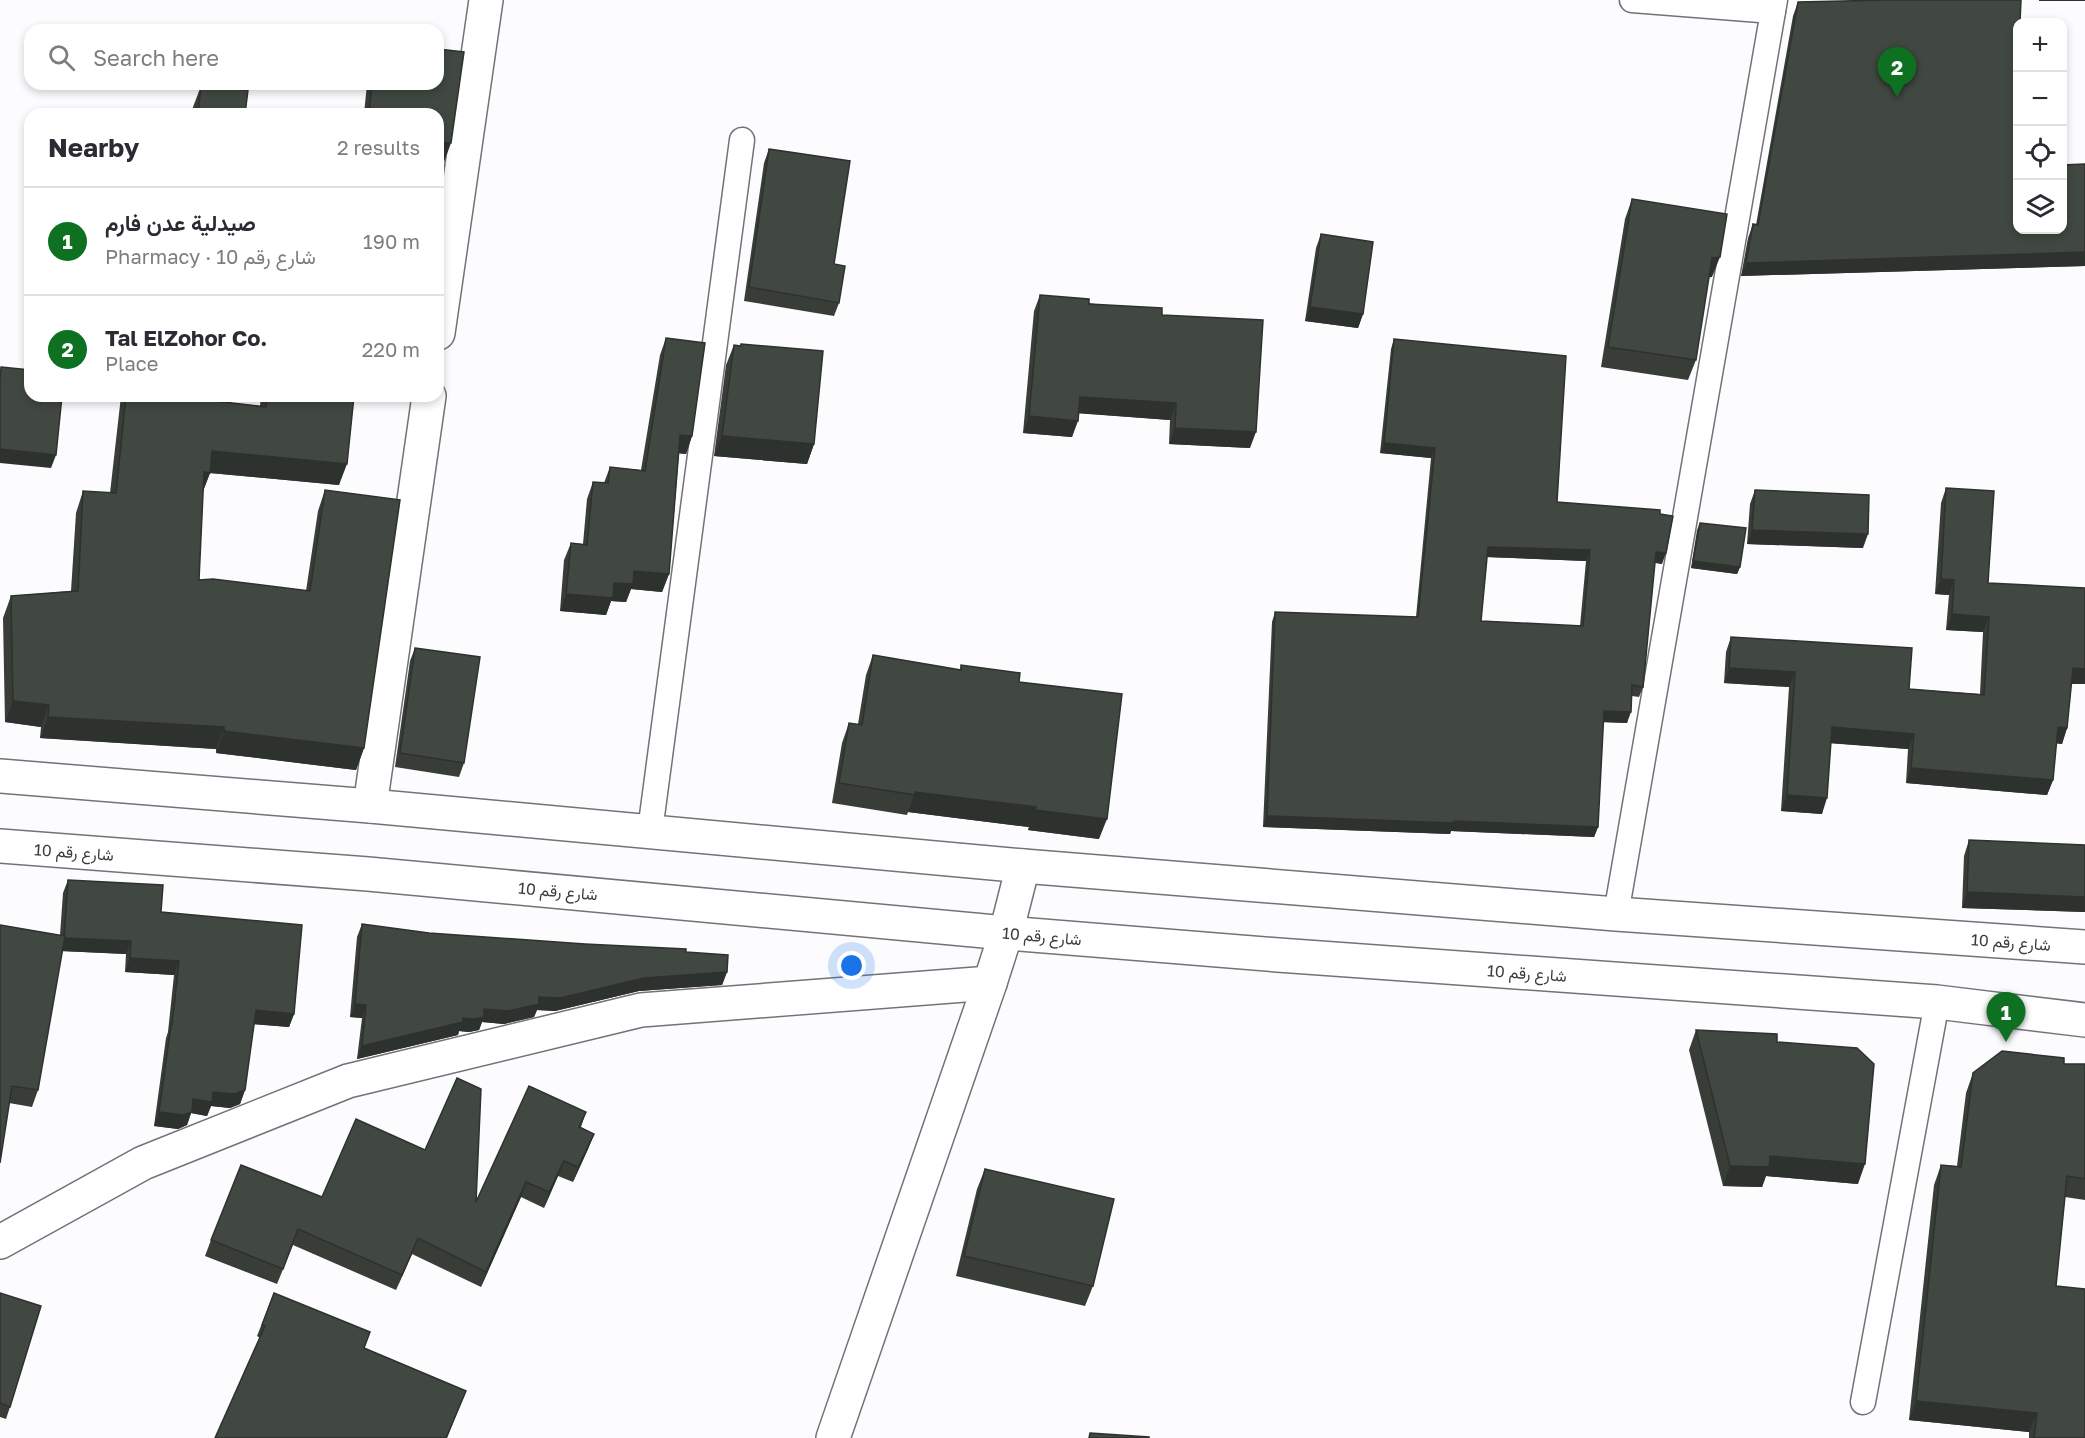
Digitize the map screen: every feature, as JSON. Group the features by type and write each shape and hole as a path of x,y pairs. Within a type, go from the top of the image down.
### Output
{"main road":[{"path":"444,291 486,0"},
{"path":"370,806 428,402"},
{"name":"شارع رقم 10","path":"0,776 370,806 1023,866 1616,914 2085,947"},
{"name":"شارع رقم 10","path":"0,846 368,874 1006,933 1290,956 1937,1002 2085,1020"},
{"path":"833,1438 990,983 1006,933 1023,866"},
{"path":"0,1242 143,1163 348,1081 641,1010 990,983"}],"lane":[{"path":"1616,914 1774,6 1632,0"},
{"path":"650,831 742,140"},
{"path":"1863,1402 1937,1002"}],"building":[{"path":"2021,0 2020,18 2013,18 2013,234 2067,234 2067,165 2085,164 2085,252 1746,263 1753,224 1758,225 1798,2"},
{"path":"444,50 464,52 451,143 444,142 444,108 370,108 371,90 444,90"},
{"path":"201,90 248,90 246,108 199,108"},
{"path":"769,149 850,161 834,264 845,266 839,303 749,287"},
{"path":"1632,199 1727,214 1720,257 1712,258 1696,360 1608,347"},
{"path":"1321,234 1373,242 1363,314 1310,307"},
{"path":"1040,295 1089,299 1089,304 1162,308 1162,315 1263,320 1256,432 1175,428 1176,403 1080,397 1078,421 1029,416"},
{"path":"666,338 705,343 692,436 680,435 669,574 634,571 633,584 614,583 613,598 566,594 571,543 587,545 593,482 608,483 610,467 645,471"},
{"path":"1394,339 1566,356 1557,502 1660,510 1660,514 1673,516 1666,553 1656,552 1643,687 1632,685 1631,712 1604,711 1598,827 1267,816 1275,612 1418,617 1435,448 1384,443","holes":["1488,547 1590,550 1583,626 1481,621"]},
{"path":"741,344 823,351 814,444 722,436 734,345 741,346"},
{"path":"1,367 24,369 24,402 61,402 56,455 0,449"},
{"path":"125,402 222,402 266,407 266,402 353,402 347,464 212,451 210,473 204,472 199,580 213,579 310,591 325,490 400,500 364,748 224,731 224,727 48,717 49,705 13,701 11,596 78,591 83,491 116,493"},
{"path":"1946,488 1994,491 1988,583 2085,588 2085,669 2073,668 2067,728 2058,727 2053,780 1911,768 1914,734 1832,727 1827,798 1787,795 1795,672 1729,668 1731,637 1912,648 1909,689 1984,695 1989,617 1952,614 1954,580 1941,579"},
{"path":"1755,490 1869,495 1868,534 1752,530"},
{"path":"1700,523 1746,528 1740,567 1693,561"},
{"path":"415,648 480,657 464,763 400,753"},
{"path":"873,655 961,670 961,665 1020,673 1019,682 1122,694 1107,819 1035,810 1036,807 915,792 915,795 839,783 849,723 862,725"},
{"path":"1969,840 2085,845 2085,897 1967,892"},
{"path":"68,880 163,885 161,912 302,925 294,1014 256,1010 245,1090 235,1094 213,1092 212,1102 193,1099 192,1112 183,1115 159,1112 179,961 130,958 131,941 64,938"},
{"path":"362,924 429,933 686,949 686,952 728,955 727,972 644,978 560,998 539,997 539,1004 508,1011 484,1009 484,1017 463,1018 463,1022 362,1046 366,1005 355,1004"},
{"path":"0,925 65,936 38,1090 12,1086 0,1163"},
{"path":"1696,1030 1777,1034 1777,1042 1857,1048 1874,1064 1865,1164 1770,1156 1769,1167 1730,1166"},
{"path":"2002,1051 2064,1058 2064,1064 2085,1064 2085,1179 2067,1176 2056,1286 2085,1289 2085,1438 2034,1438 2037,1413 1916,1401 1941,1165 1961,1167 1973,1073"},
{"path":"457,1078 481,1089 476,1202 529,1086 586,1112 579,1127 594,1134 578,1167 564,1161 549,1192 526,1182 486,1272 418,1238 402,1275 298,1229 283,1269 211,1240 241,1165 322,1197 356,1119 425,1150"},
{"path":"985,1169 1114,1199 1093,1286 964,1256"},
{"path":"0,1293 41,1306 10,1407 0,1403"},
{"path":"274,1293 370,1332 364,1348 466,1391 446,1438 215,1438 265,1326 262,1325"},
{"path":"1090,1433 1149,1437 1149,1438 1089,1438"}],"place":[{"name":"Tal ElZohor Co.","path":"1897,97"},
{"name":"صيدلية عدن فارم","path":"2006,1042"}]}
